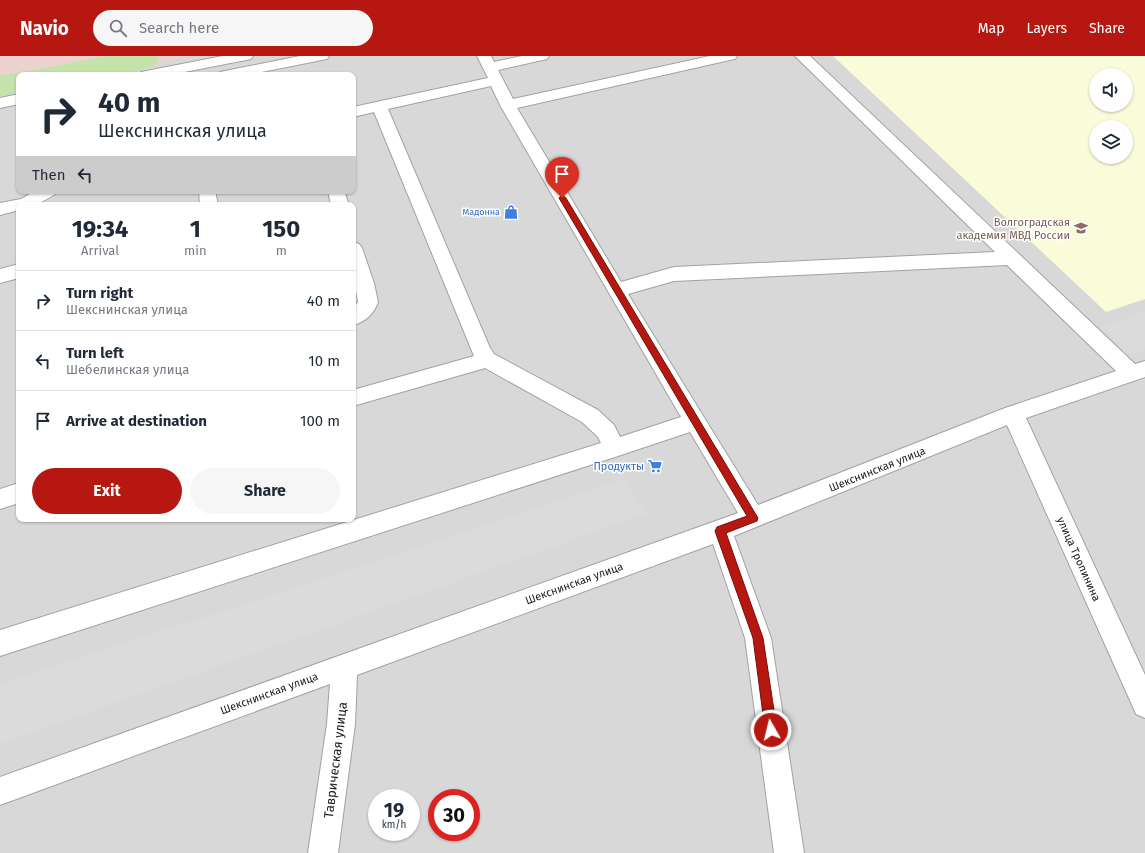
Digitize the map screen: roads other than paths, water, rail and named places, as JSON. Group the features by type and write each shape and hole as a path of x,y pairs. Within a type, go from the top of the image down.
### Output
{"street":[{"path":"157,72 199,60 246,56"},
{"path":"239,72 322,56"},
{"path":"356,111 379,106 490,68 542,56"},
{"path":"508,105 730,56"},
{"path":"802,56 1012,258 1138,371"},
{"path":"490,68 508,105 616,290 753,518"},
{"path":"0,103 16,100"},
{"path":"379,106 481,351 487,360 590,416 606,431 615,448"},
{"path":"28,202 42,194"},
{"path":"0,209 16,205"},
{"path":"356,258 368,303 365,309 356,316"},
{"path":"616,290 674,274 1012,258"},
{"path":"0,276 16,272"},
{"path":"356,397 487,360"},
{"name":"Шекснинская улица","path":"0,791 720,531 1013,414 1138,371"},
{"name":"улица Тропинина","path":"1013,414 1145,705"},
{"path":"0,643 615,448 695,421"},
{"path":"0,499 16,494"},
{"path":"720,531 758,638 789,853"},
{"name":"Таврическая улица","path":"323,853 341,724 344,667"}],"place":[{"name":"Мадонна","path":"511,212"},
{"name":"Волгоградская академия МВД России","path":"1081,228"},
{"name":"Продукты","path":"655,466"}]}
